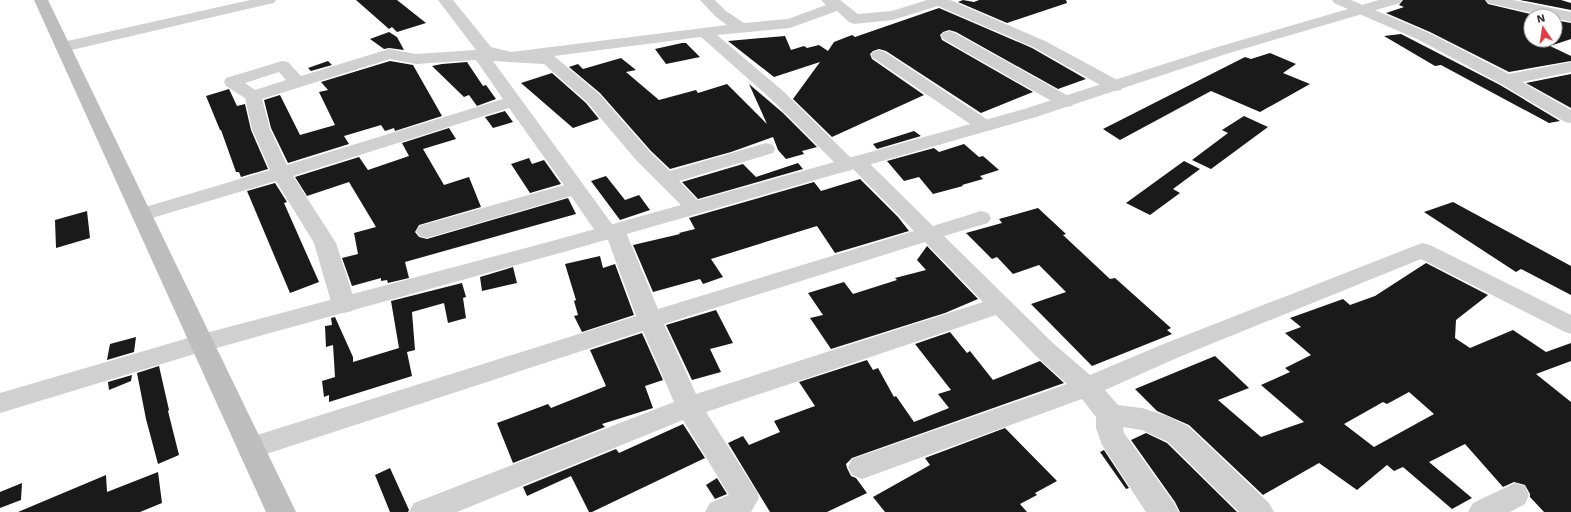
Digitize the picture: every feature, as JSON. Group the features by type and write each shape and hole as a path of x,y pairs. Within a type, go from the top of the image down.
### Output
{"main road":[{"path":"41,0 281,512"}],"street":[{"path":"63,47 269,0"},
{"path":"445,0 485,51 510,57 704,32 790,23 833,3 854,19 893,15 941,0 1040,44 1115,86"},
{"path":"707,0 721,14 741,28"},
{"path":"1339,0 1423,36 1507,80 1571,118"},
{"path":"0,403 202,343 695,208 985,126 1066,102 1220,51 1391,0"},
{"path":"1493,0 1571,17"},
{"path":"704,32 777,95 930,235 1045,350 1087,387 1110,415 1158,424 1178,434 1259,512"},
{"path":"949,36 1066,102"},
{"path":"252,96 389,54 416,59 481,56 548,59 593,98 643,156 695,208"},
{"path":"879,55 985,126"},
{"path":"481,56 576,188 611,231 689,407 743,492 745,498 741,503 720,512"},
{"path":"297,82 282,66 232,82 252,96 261,129 281,173 325,243 344,305"},
{"path":"1507,80 1571,67"},
{"path":"142,215 514,101"},
{"path":"665,179 766,149"},
{"path":"427,231 576,188"},
{"path":"251,448 650,320 930,235 981,218"},
{"path":"862,466 1087,387 1170,351 1422,250 1571,325"},
{"path":"424,512 689,407 1000,305"},
{"path":"1110,415 1109,428 1112,437 1164,512"},
{"path":"1482,512 1515,495"}],"building":[{"path":"356,0 397,0 426,23 397,32 392,27 389,29"},
{"path":"963,0 974,2 979,0 1066,0 1067,3 1007,23 958,2"},
{"path":"1403,0 1485,0 1488,4 1523,12 1523,48 1554,48 1571,56 1571,61 1509,72 1430,32 1386,13 1404,7 1399,5"},
{"path":"1520,0 1561,0 1571,3 1571,10"},
{"path":"939,8 1032,48 1086,79 1058,89 956,32 949,30 940,35 942,40 1033,92 981,113 886,51 879,49 870,54 872,59 924,95 832,137 793,99 820,62 774,77 728,41 785,36 791,50 804,46 807,48 819,45 828,51 834,42 852,35 855,37"},
{"path":"1563,22 1571,23 1571,39 1563,42"},
{"path":"389,32 397,37 404,50 389,48 384,49 370,39"},
{"path":"1401,34 1500,85 1560,121 1549,123 1441,65 1435,66 1384,36"},
{"path":"686,43 700,57 666,64 655,49"},
{"path":"1270,53 1296,64 1283,73 1310,84 1260,112 1211,91 1120,140 1103,129 1245,57 1251,59"},
{"path":"621,58 636,70 626,72 659,100 696,90 698,93 727,84 767,124 749,84 783,113 817,147 802,151 804,154 786,159 778,150 773,137 731,152 670,169 651,151 600,93 569,67 578,64 583,69"},
{"path":"328,61 332,65 311,71 308,68"},
{"path":"390,61 413,65 442,116 395,131 394,128 385,131 381,125 344,136 349,144 288,163 271,128 264,100 280,95 300,135 335,125 319,92 328,90 321,82"},
{"path":"467,62 483,86 486,85 496,99 477,106 469,95 464,97 432,66"},
{"path":"552,73 586,103 599,119 573,128 521,83"},
{"path":"1571,74 1571,108 1526,83"},
{"path":"229,89 237,106 245,104 251,130 268,169 241,177 239,172 236,172 221,130 206,96"},
{"path":"505,111 513,122 493,128 485,117"},
{"path":"1244,116 1268,127 1211,169 1192,160 1228,133 1222,130"},
{"path":"449,128 456,139 423,149 444,185 469,177 481,207 419,225 415,232 419,237 427,239 568,198 576,214 405,262 409,278 388,283 387,280 381,281 381,278 352,286 342,258 358,254 354,233 376,227 349,182 307,196 295,177 359,157 368,170 409,156 402,143"},
{"path":"914,131 921,136 877,149 873,144"},
{"path":"964,144 979,157 983,156 999,170 980,176 983,179 933,194 919,177 904,181 887,161 934,148 939,152"},
{"path":"529,158 532,164 544,160 561,184 530,193 511,164"},
{"path":"1184,161 1200,169 1173,189 1180,193 1150,215 1126,203"},
{"path":"798,163 803,169 698,199 682,182 743,164 756,177"},
{"path":"606,176 625,200 639,195 650,210 620,220 591,181"},
{"path":"860,179 898,217 909,231 835,253 817,226 711,259 723,277 703,284 700,279 653,292 633,245 695,229 689,218 814,182 821,191"},
{"path":"275,183 287,202 284,203 319,282 290,293 247,191"},
{"path":"1453,202 1571,266 1571,295 1521,269 1516,272 1424,212"},
{"path":"1038,208 1066,234 1063,235 1110,279 1115,278 1171,328 1167,330 1172,334 1092,366 1031,304 1066,292 1039,265 1013,274 997,257 992,259 966,233 1002,223 999,219"},
{"path":"87,211 90,238 56,248 55,220"},
{"path":"927,246 978,299 945,313 831,349 810,318 823,315 808,293 844,282 853,294 897,280 895,278 926,270 917,260"},
{"path":"600,256 603,268 615,264 634,315 582,332 574,316 578,315 574,301 576,300 565,264"},
{"path":"1426,263 1488,295 1456,320 1455,338 1470,348 1513,330 1546,352 1571,343 1571,361 1536,374 1571,402 1571,512 1544,512 1530,497 1525,485 1514,482 1503,487 1465,444 1429,462 1472,498 1452,509 1403,467 1394,471 1387,465 1357,490 1319,463 1263,495 1189,425 1157,411 1135,389 1215,356 1249,388 1218,400 1261,437 1304,422 1261,385 1290,372 1285,368 1311,355 1285,333 1301,327 1290,318 1343,299 1350,305 1375,296","holes":["1409,392 1434,414 1374,447 1344,424 1383,402 1387,404"]},
{"path":"513,267 517,283 482,291 480,277"},
{"path":"462,283 466,297 463,298 466,318 448,323 444,303 412,312 415,350 407,352 412,376 329,402 329,395 324,397 322,381 335,377 333,345 326,347 325,326 332,325 331,318 335,317 353,357 353,362 399,348 391,301"},
{"path":"716,310 733,343 710,349 721,372 692,380 666,325"},
{"path":"950,332 967,353 970,351 993,380 1040,361 1064,383 852,458 846,464 847,468 851,476 856,478 867,493 827,512 770,512 728,443 743,436 749,445 780,432 774,421 815,406 799,382 867,360 873,370 878,368 894,397 896,396 914,422 949,408 938,394 951,390 915,344"},
{"path":"642,333 663,380 645,386 653,408 602,424 605,427 513,463 497,423 548,404 551,408 606,386 590,350"},
{"path":"136,337 134,352 107,360 110,344"},
{"path":"159,366 179,455 158,464 146,419 137,373"},
{"path":"132,375 131,381 109,390 108,382"},
{"path":"683,424 705,458 592,512 589,512 571,476 527,496 523,487 616,449 619,453"},
{"path":"1005,428 1057,481 1035,493 1037,495 1020,504 1027,512 885,512 873,497 930,465 925,458"},
{"path":"1146,433 1167,443 1237,512 1180,512 1175,502 1131,440"},
{"path":"1104,450 1129,488 1126,489 1100,452"},
{"path":"390,468 409,510 408,512 390,512 375,475"},
{"path":"158,472 162,503 140,512 18,512 106,475 107,492"},
{"path":"717,478 727,494 715,499 706,485"},
{"path":"22,483 21,500 0,508 0,492"}]}
